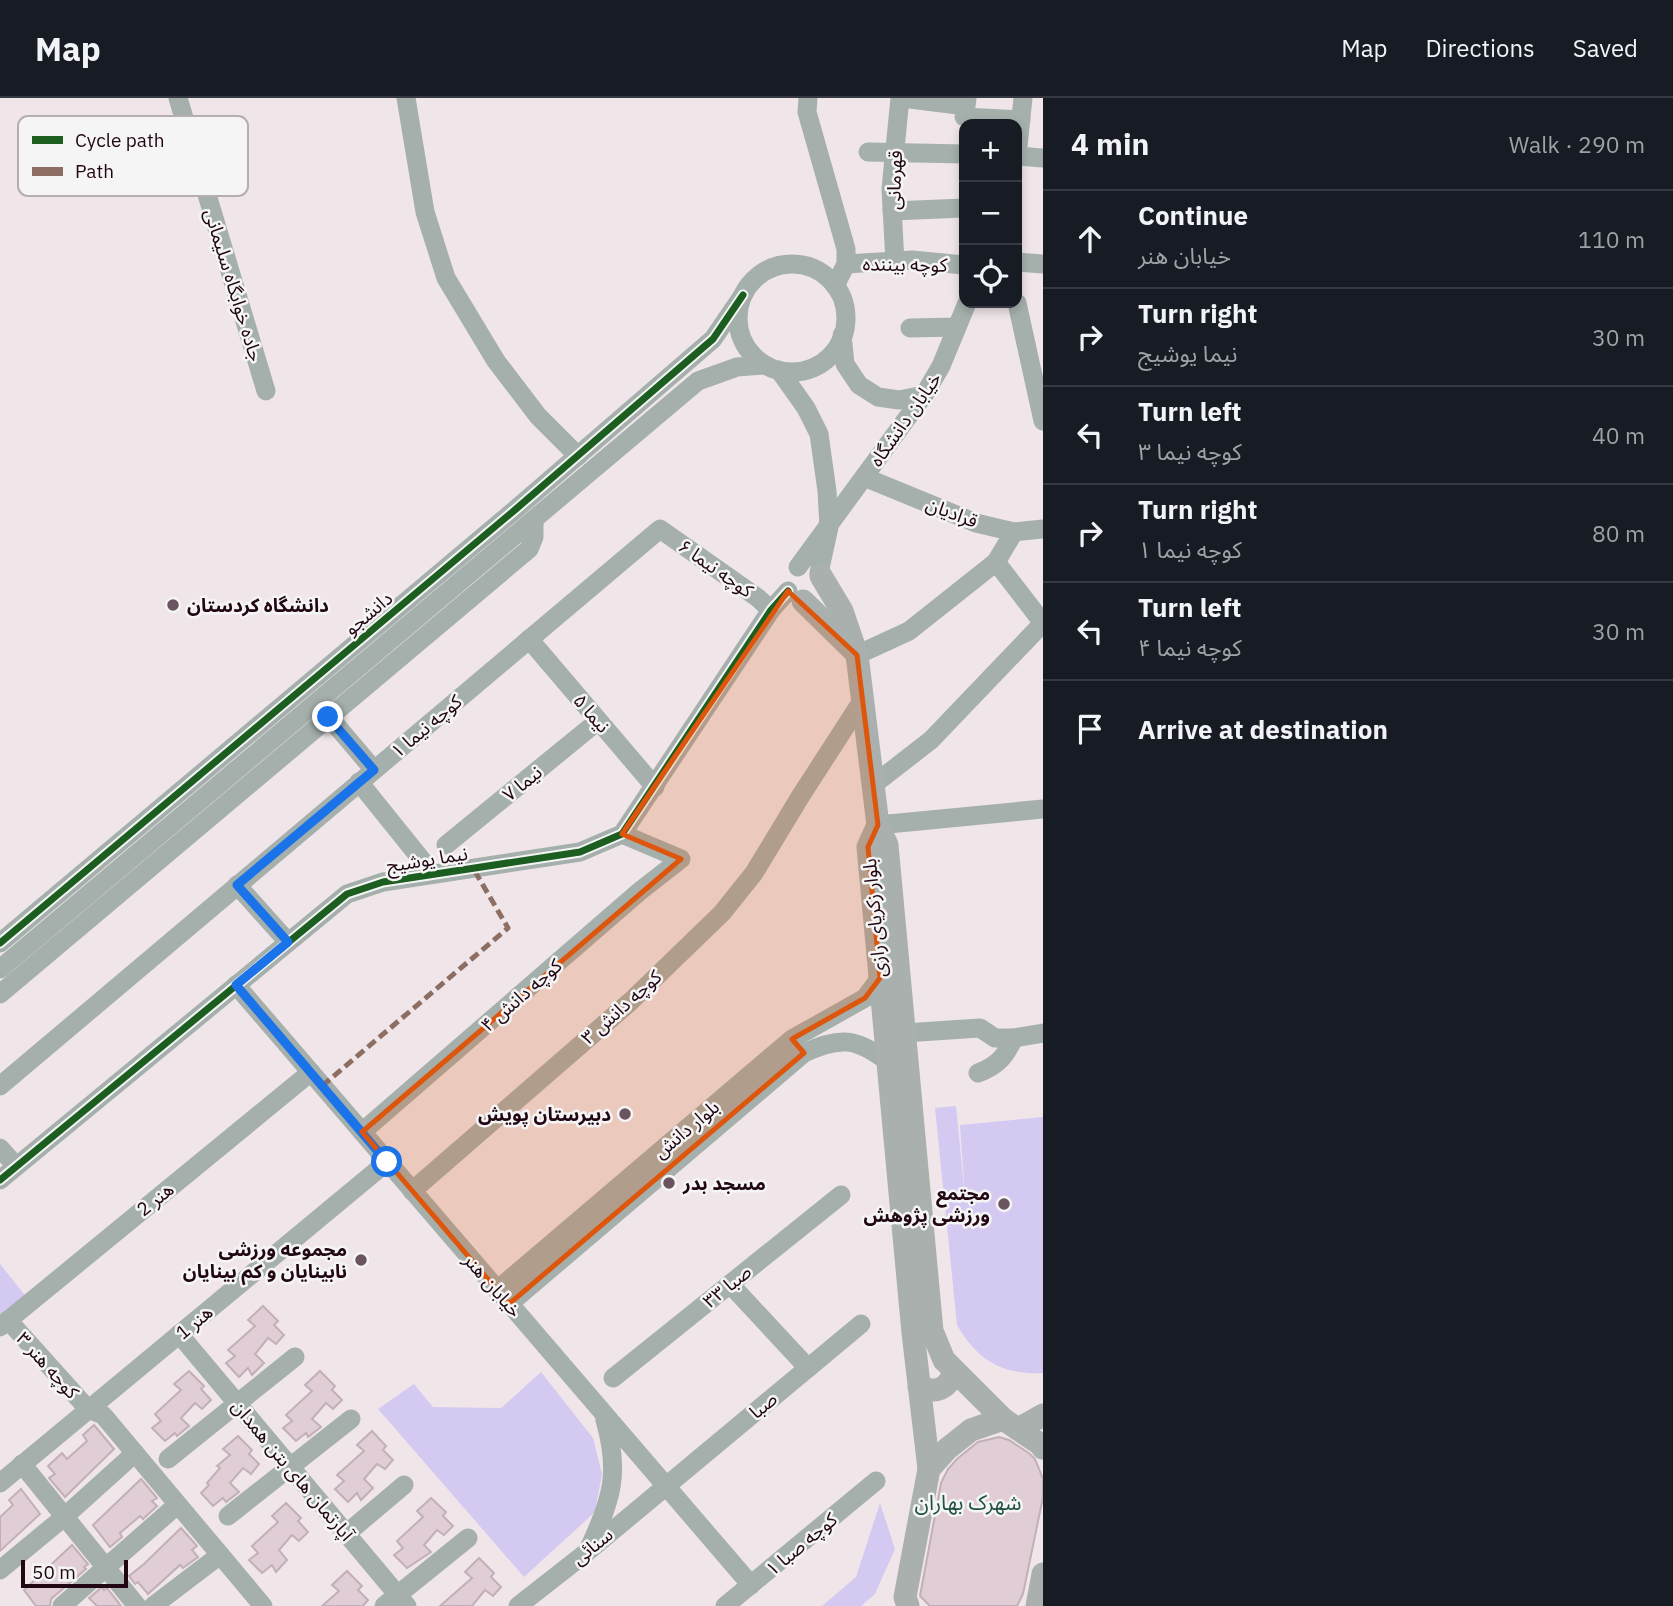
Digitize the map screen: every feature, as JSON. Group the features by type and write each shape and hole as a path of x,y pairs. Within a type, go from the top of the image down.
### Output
{"main road":[{"path":"820,575 842,611 857,655 878,825"},
{"path":"795,596 857,655"},
{"name":"بلوار زکریای رازی","path":"878,825 868,847 929,1469 903,1603"},
{"name":"بلوار زکریای رازی","path":"878,825 887,845 932,1331 944,1360 954,1372 1010,1424 1043,1448"},
{"path":"919,1387 937,1391 951,1381 954,1372"},
{"path":"929,1469 947,1449 971,1430 1043,1415"},
{"path":"1037,1606 1043,1574"}],"street":[{"name":"جاده خوابگاه سلیمانی","path":"178,98 183,116"},
{"path":"406,98 425,212 446,278 496,361 538,416 578,456"},
{"path":"808,98 807,112 846,249 846,264 835,286"},
{"path":"901,98 965,107 1017,119"},
{"name":"قهرمانی","path":"895,262 891,189 901,98"},
{"path":"1021,119 1023,98"},
{"path":"867,152 959,154"},
{"path":"1022,156 1043,158"},
{"name":"جاده خوابگاه سلیمانی","path":"207,196 266,391"},
{"path":"892,211 959,208"},
{"name":"کوچه بیننده","path":"846,264 912,260 959,265"},
{"path":"1022,262 1043,264"},
{"path":"772,368 795,372 810,368 824,360 835,349 842,335 846,318 843,302 835,286 822,273 805,265 787,264 769,269 754,279 743,295 738,310 738,326 743,342 752,355 772,368 806,408 819,434 827,491 828,527"},
{"name":"دانشجو","path":"0,943 713,339 743,295"},
{"name":"خیابان دانشگاه","path":"798,567 924,395 941,366 965,308"},
{"path":"1018,308 1039,379 1043,421"},
{"path":"910,328 957,327"},
{"path":"842,335 845,364 859,385 878,397 899,400 924,395"},
{"name":"دانشجو","path":"0,969 698,381 737,368 772,368"},
{"name":"قرادیان","path":"864,477 976,523 1014,531 1043,529"},
{"path":"0,994 529,549 534,537 534,520"},
{"name":"خیابان دانشگاه","path":"820,575 828,527"},
{"name":"کوچه نیما ۶","path":"660,529 771,610"},
{"name":"کوچه نیما ۱","path":"0,1086 660,529"},
{"path":"857,655 909,631 996,562 1014,531"},
{"path":"873,785 930,740 1043,623 996,562"},
{"path":"622,834 771,610 795,596 812,600 819,594 822,586 816,569 807,565 790,573 787,581 795,596"},
{"name":"نیما ۵","path":"528,639 655,787"},
{"name":"کوچه دانش ۳","path":"412,1191 631,1001 722,913 754,873 862,701"},
{"path":"328,717 433,874"},
{"name":"نیما ۷","path":"446,845 598,721"},
{"path":"878,825 1043,809"},
{"name":"نیما یوشیج","path":"0,1180 347,894 383,881 580,852 622,834"},
{"name":"کوچه دانش ۴","path":"362,1132 640,891 681,859 622,834"},
{"path":"237,885 288,942"},
{"name":"بلوار دانش","path":"503,1297 798,1046 865,998 880,978"},
{"name":"خیابان هنر","path":"236,985 751,1586"},
{"path":"904,1033 980,1028 995,1038 1043,1033"},
{"path":"978,1073 993,1067 1006,1055 1014,1038"},
{"name":"بلوار دانش","path":"798,1046 848,1041 870,1048 888,1062"},
{"name":"هنر 2","path":"4,1323 310,1072"},
{"path":"0,1148 16,1166"},
{"name":"هنر 1","path":"0,1483 22,1464 96,1412 387,1162"},
{"name":"۳۳ صبا","path":"613,1378 841,1195"},
{"path":"730,1284 808,1368"},
{"path":"124,1397 182,1339 243,1296"},
{"name":"کوچه هنر ۳","path":"4,1323 135,1453 263,1606"},
{"name":"صبا","path":"665,1486 861,1324"},
{"name":"آپارتمان های بتن همدان","path":"182,1339 346,1534 396,1602"},
{"path":"168,1459 295,1357"},
{"path":"587,1552 603,1518 613,1483 613,1447 602,1413"},
{"path":"228,1516 351,1419"},
{"path":"0,1570 135,1453"},
{"path":"22,1464 63,1518 137,1606"},
{"name":"کوچه صبا ۱","path":"725,1606 876,1481"},
{"path":"346,1534 404,1485"},
{"name":"سنائی","path":"519,1606 665,1486"},
{"path":"62,1606 177,1505"},
{"path":"396,1602 468,1538"},
{"path":"153,1606 220,1555"}],"highlighted area":[{"path":"788,591 857,655 878,825 868,847 880,978 865,998 792,1039 804,1053 509,1304 362,1132 681,859 622,834"}],"shaded area":[{"name":"مجتمع ورزشی پژوهش","path":"956,1106 965,1198 960,1125 1043,1117 1043,1373 1015,1371 992,1363 973,1348 957,1325 935,1108"},
{"path":"0,1264 28,1299 0,1321"},
{"path":"541,1372 593,1438 602,1474 595,1512 524,1577 378,1409 414,1384 433,1407 501,1408"},
{"path":"880,1503 895,1549 875,1594 861,1606 822,1606 856,1577"}],"building":[{"path":"263,1306 278,1321 274,1325 284,1335 276,1344 268,1338 255,1354 264,1363 252,1375 248,1368 239,1377 226,1363 235,1356 228,1350 255,1326 248,1320"},
{"path":"189,1371 204,1386 201,1389 211,1400 202,1409 195,1403 181,1418 189,1426 177,1436 175,1433 165,1441 152,1428 161,1421 155,1414 181,1390 174,1384"},
{"path":"320,1371 335,1386 332,1390 342,1400 333,1409 326,1403 312,1419 321,1427 308,1437 306,1433 296,1441 283,1428 292,1421 286,1415 312,1391 305,1385"},
{"path":"94,1425 114,1449 65,1497 49,1478 55,1474 48,1466 62,1453 67,1459 87,1441 83,1435"},
{"path":"372,1431 386,1446 383,1450 393,1460 385,1469 377,1464 364,1479 373,1488 361,1500 357,1493 348,1502 335,1489 344,1481 337,1475 364,1451 357,1445"},
{"path":"238,1436 252,1450 249,1454 259,1464 251,1474 243,1468 230,1483 239,1492 226,1502 223,1498 213,1506 201,1493 220,1468 217,1466 230,1455 223,1449"},
{"path":"999,1437 1009,1440 1030,1454 1035,1459 1043,1479 1043,1497 1023,1594 1017,1606 930,1606 920,1596 941,1483 957,1459 978,1442"},
{"path":"141,1479 157,1498 152,1501 157,1506 143,1519 140,1516 120,1533 122,1537 110,1547 93,1525"},
{"path":"21,1489 40,1514 0,1551 0,1517 13,1505 9,1500"},
{"path":"431,1498 446,1512 443,1516 453,1526 444,1535 437,1530 424,1545 431,1552 407,1568 394,1555 403,1548 397,1541 423,1517 417,1511"},
{"path":"286,1503 301,1518 298,1521 308,1532 299,1541 292,1535 279,1550 287,1560 276,1572 272,1565 262,1573 249,1560 258,1553 252,1546 278,1522 272,1516"},
{"path":"181,1528 197,1546 192,1550 198,1557 183,1568 180,1565 148,1594 129,1576"},
{"path":"72,1545 88,1564 84,1567 86,1569 51,1599 50,1606 36,1606 24,1590"},
{"path":"479,1558 494,1573 491,1577 501,1587 493,1596 485,1590 472,1606 440,1606 472,1578 465,1572"},
{"path":"347,1571 362,1586 358,1590 368,1600 363,1606 322,1606 339,1591 332,1585"},
{"path":"102,1587 104,1590 107,1588 121,1606 97,1606 89,1598"}],"marked path":[{"path":"322,1086 508,928 473,868"}],"cycle path":[{"path":"0,943 516,509 713,339 743,295"},
{"path":"0,1180 347,894 383,882 580,852 622,834 771,610 788,591"}],"place":[{"name":"دانشگاه کردستان","path":"173,605"},
{"name":"دبیرستان پویش","path":"625,1114"},
{"name":"مسجد بدر","path":"669,1183"},
{"name":"مجتمع ورزشی پژوهش","path":"1004,1204"},
{"name":"مجموعه ورزشی نابینایان و کم بینایان","path":"361,1260"}],"district":[{"name":"شهرک بهاران","path":"968,1502"}],"route":[{"path":"328,717 374,770 237,885 288,942 236,985 387,1162"}]}
